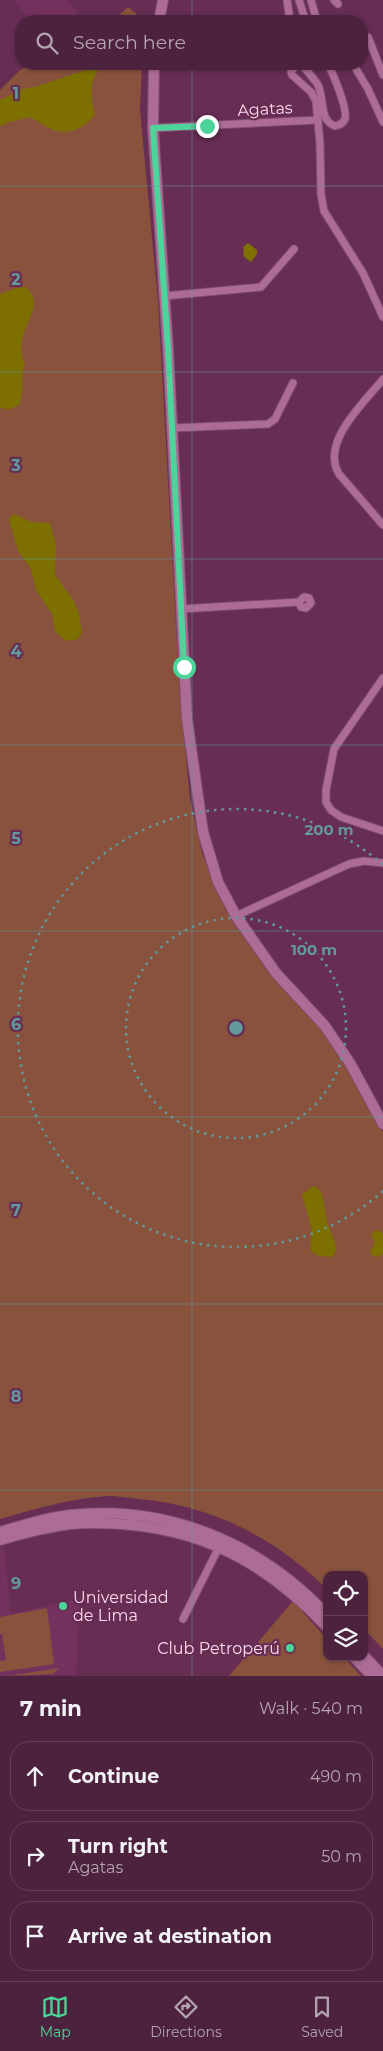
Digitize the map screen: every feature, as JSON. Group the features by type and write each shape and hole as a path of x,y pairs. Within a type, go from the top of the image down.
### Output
{"street":[{"path":"160,15 163,0"},
{"path":"287,0 289,15"},
{"path":"299,0 304,15"},
{"path":"311,0 315,15"},
{"path":"368,37 383,75"},
{"path":"154,70 153,128 172,428 187,718 194,782 203,832 218,882 236,916 276,972 325,1026 350,1063 383,1124"},
{"path":"292,70 292,75 311,92 316,101 321,194 324,212 363,273 383,317"},
{"path":"306,70 317,84 322,99 325,120 328,124 335,126 342,124 345,119 336,79 331,70"},
{"path":"357,70 368,89 383,122"},
{"name":"Agatas","path":"153,128 318,120"},
{"path":"164,296 261,287 294,249"},
{"path":"383,379 341,432 333,458 339,474 383,525"},
{"path":"172,428 268,424 275,419 293,383"},
{"path":"180,609 299,602"},
{"path":"383,678 334,749 326,790 326,802 331,810 341,817 383,831"},
{"path":"236,916 349,864 364,861 383,862"},
{"path":"0,1532 39,1520 71,1515 120,1515 156,1518 174,1522 220,1538 267,1563 302,1590 323,1611"},
{"path":"0,1540 41,1529 72,1524 112,1522 173,1531 219,1547 245,1560 274,1578 296,1596 323,1623"},
{"path":"183,1619 219,1547"},
{"path":"368,1660 383,1676"},
{"path":"358,1661 372,1676"}],"shaded area":[{"path":"14,0 68,0 79,15 25,15"},
{"path":"128,7 138,15 119,15"},
{"path":"20,70 142,70 140,110 158,301 180,696 190,799 202,853 226,910 272,973 313,1016 349,1066 383,1132 383,1649 368,1633 368,1571 323,1571 323,1585 286,1554 241,1527 217,1517 166,1503 108,1496 67,1502 0,1519 0,90"},
{"path":"86,70 98,71 93,81 92,92 95,114 91,120 80,128 67,132 54,130 30,117 0,126 0,100 23,89 35,87"},
{"path":"248,243 257,250 257,254 251,262 243,256 243,247"},
{"path":"26,287 32,296 34,304 21,345 25,363 22,395 19,405 8,410 0,407 0,294 16,288"},
{"path":"14,514 31,522 50,523 56,545 55,575 73,600 79,614 82,633 78,639 66,641 55,631 52,614 36,590 31,569 18,551 9,519"},
{"path":"314,1186 320,1190 323,1198 327,1222 337,1248 333,1257 319,1256 310,1249 312,1230 302,1194"},
{"path":"375,1230 383,1234 383,1254 377,1257 373,1256 370,1252 375,1242 371,1235"},
{"name":"Universidad de Lima","path":"4,1546 11,1614 80,1598 76,1675 0,1676 0,1547"},
{"name":"Club Petroperú","path":"293,1601 323,1635 323,1661 348,1661 361,1676 229,1676"},
{"path":"47,1608 54,1664 0,1672 0,1661 6,1660 2,1634 0,1634 0,1617"},
{"path":"59,1668 53,1674 8,1676"}],"place":[{"name":"Universidad de Lima","path":"63,1606"},
{"name":"Club Petroperú","path":"290,1648"}],"route":[{"path":"184,667 168,349 153,128 207,126"}]}
